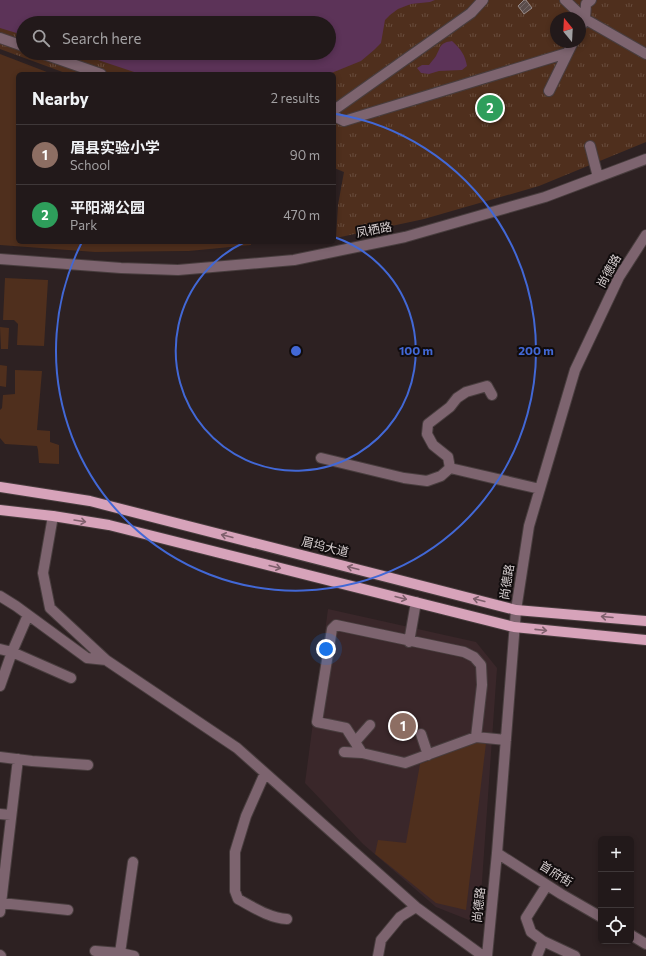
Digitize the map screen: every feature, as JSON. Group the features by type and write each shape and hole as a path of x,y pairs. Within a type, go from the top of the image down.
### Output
{"main road":[{"name":"眉坞大道","path":"0,487 90,501 516,610 646,621"},
{"path":"0,510 53,516 109,525 514,627 646,640"}],"street":[{"path":"336,109 471,13 483,0"},
{"path":"565,0 574,12"},
{"path":"584,12 586,4 591,0"},
{"path":"586,26 646,54"},
{"path":"0,38 16,44"},
{"path":"549,92 570,48"},
{"path":"336,117 344,121 567,53"},
{"path":"61,60 95,72"},
{"path":"590,146 598,177"},
{"name":"凤栖路","path":"0,259 121,268 178,270 294,260 405,237 545,197 646,159"},
{"name":"尚德路","path":"487,956 497,853 514,627 529,526 575,370 619,277 646,235"},
{"path":"450,468 448,457 433,445 427,434 428,424 450,406 457,398 466,392 487,386 492,395"},
{"path":"321,458 404,478 427,481 441,476 450,468"},
{"path":"450,468 540,489"},
{"path":"53,516 43,573 50,608 106,660 237,748 416,907 483,956"},
{"path":"0,596 87,658 106,660"},
{"path":"409,642 416,602"},
{"path":"0,686 12,652 28,615"},
{"path":"362,753 346,728 317,722 332,629 336,625 409,642 464,652 474,657 481,665 482,685 476,737"},
{"path":"0,649 12,652 71,678"},
{"path":"355,742 370,725"},
{"path":"421,734 428,754"},
{"path":"344,752 362,753 405,763 476,737 506,740"},
{"path":"0,757 32,762 88,765"},
{"path":"18,759 11,815 3,854 0,907 68,910"},
{"path":"265,773 246,816 234,852 235,891 238,898 268,914 281,919 287,919"},
{"path":"0,814 11,815"},
{"name":"首府街","path":"497,853 598,915"},
{"path":"120,954 133,862"},
{"path":"547,885 526,918 530,932 543,941 575,956"},
{"path":"378,956 381,940 400,917 416,907"},
{"path":"634,937 646,944"},
{"path":"537,956 543,941"},
{"path":"95,951 134,956"}],"shaded area":[{"path":"0,0 435,0 411,4 398,9 385,20 381,43 374,50 361,61 334,72 134,72 98,60 336,60 336,16 16,16 16,33 0,28"},
{"path":"452,41 462,52 467,66 462,70 439,71 429,74 421,73 417,68 422,65 429,65 443,44"},
{"path":"328,609 476,642 497,668 479,924 436,907 363,844 305,783"}],"green space":[{"path":"0,0 646,0 646,142 539,186 424,219 336,238 338,205 344,172 336,169 336,72 63,72 30,60 336,60 336,16 16,16 16,55 0,49"},
{"path":"0,54 47,72 16,72 16,244 251,244 189,251 95,252 0,245"},
{"path":"5,278 48,280 44,346 17,345 18,324 14,320 3,320"},
{"path":"0,327 9,328 8,349 1,349"},
{"path":"0,365 7,366 6,387 0,386"},
{"path":"15,370 42,371 37,430 50,431 50,442 59,445 59,464 39,463 37,446 5,444 0,438 0,410 2,408 3,395 15,394"},
{"path":"474,743 486,743 466,910 436,903 375,854 378,840 406,843 420,764"}],"building":[{"path":"526,0 532,8 524,14 518,6"}],"place":[{"name":"平阳湖公园","path":"490,108"},
{"name":"眉县实验小学","path":"403,726"}]}
